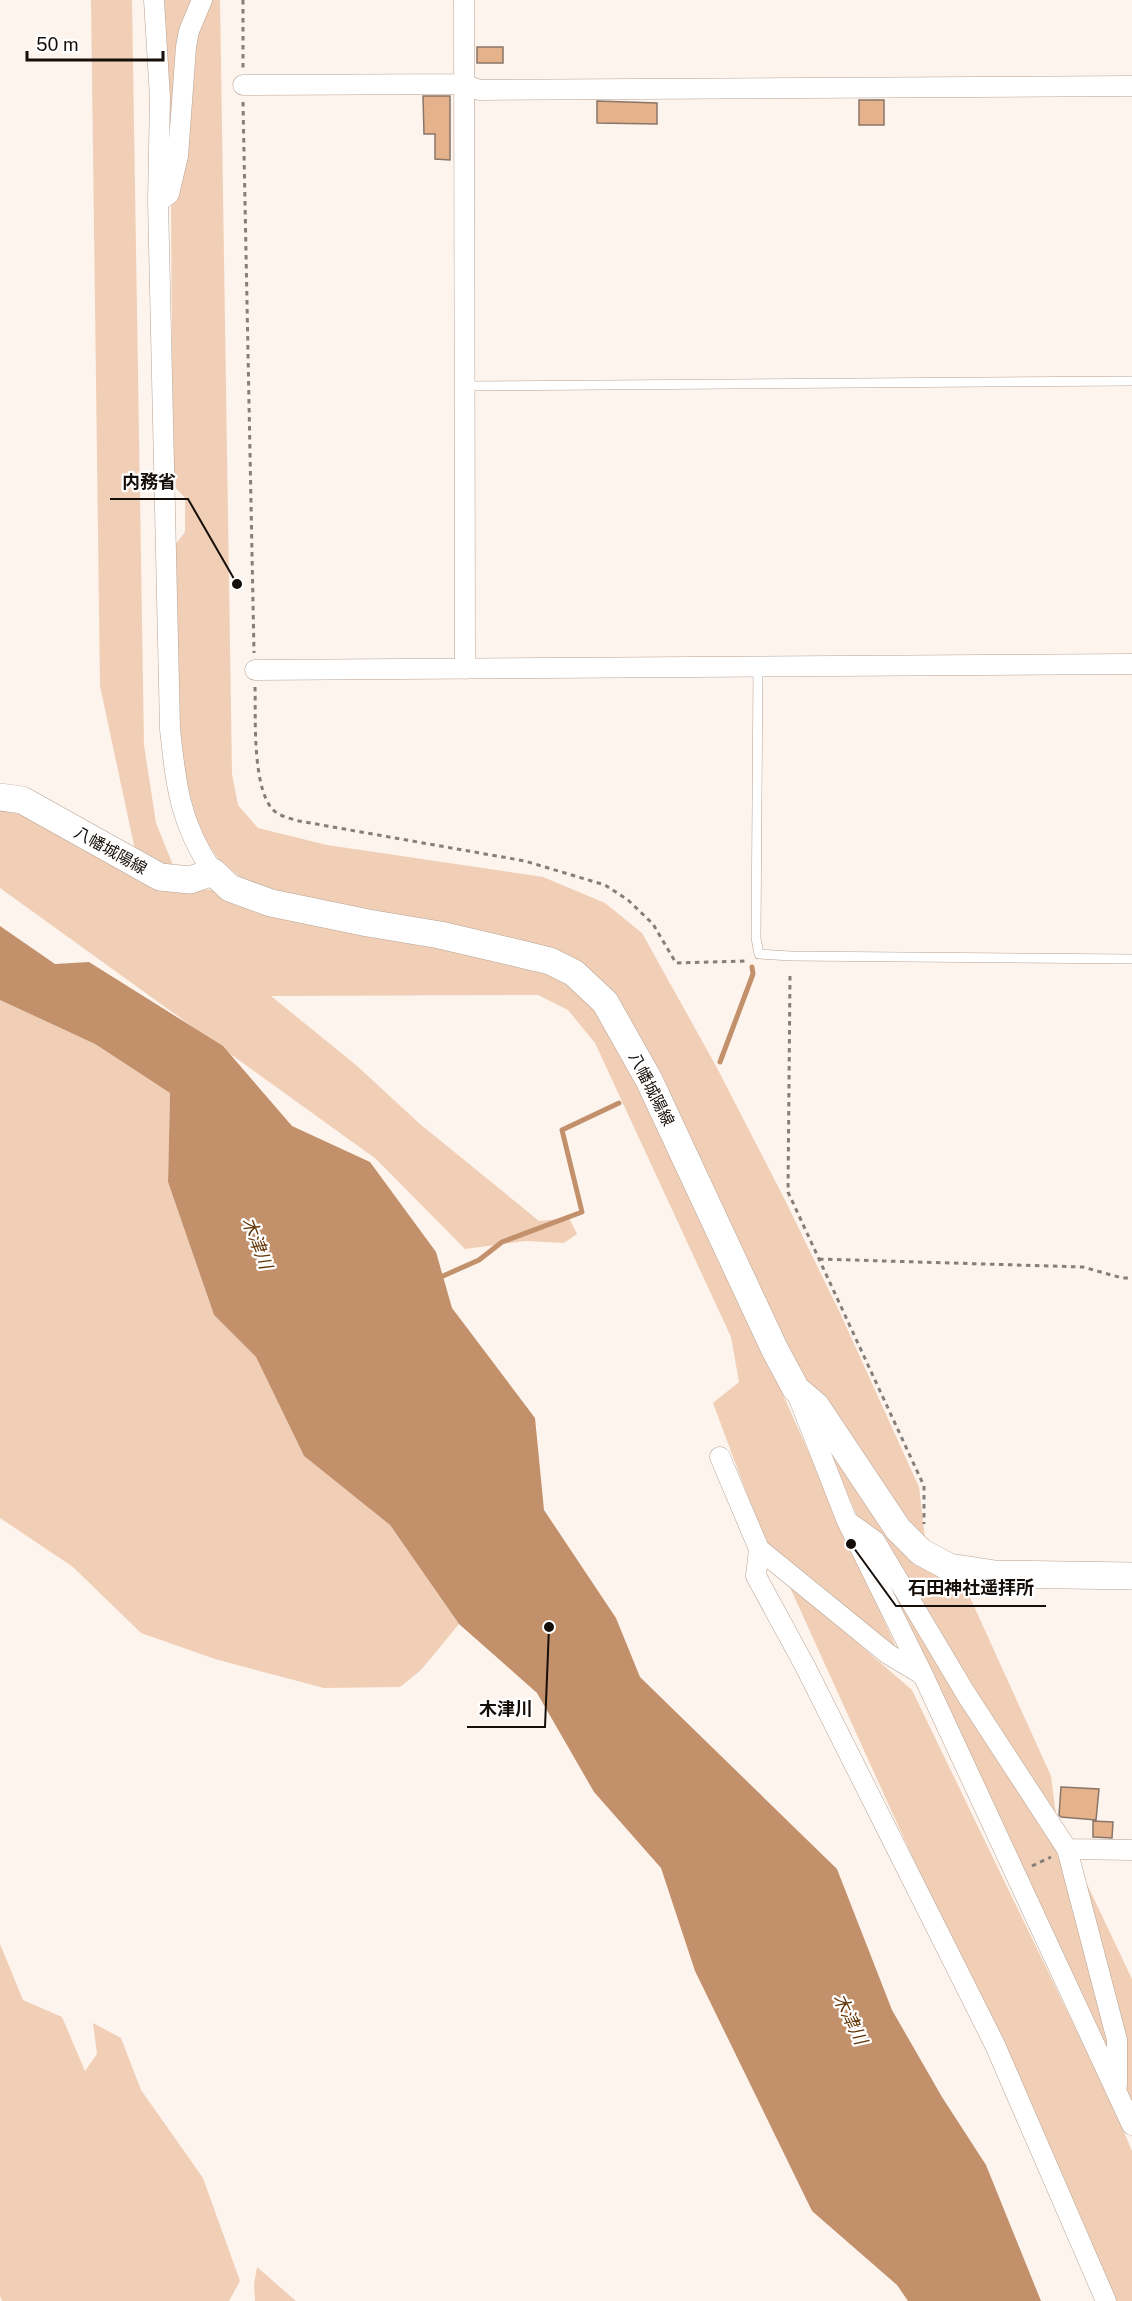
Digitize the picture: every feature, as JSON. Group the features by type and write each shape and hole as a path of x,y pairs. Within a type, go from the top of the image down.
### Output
{"main road":[{"name":"八幡城陽線","path":"0,797 22,800 160,877 190,880 213,872 230,888 271,903 440,935 550,961 574,973 605,1002 649,1080 775,1350 796,1389 816,1407 898,1529 921,1552 949,1567 995,1574 1132,1576"}],"street":[{"path":"154,0 160,98 158,201 170,729 176,786 186,823 197,849 213,872"},
{"path":"158,201 169,194 174,175 182,115 186,47 189,31 202,0"},
{"path":"464,0 465,669"},
{"path":"243,85 464,84 479,90 1132,86"},
{"path":"255,670 1132,664"},
{"path":"796,1389 847,1521 922,1675 1132,2125"},
{"path":"720,1457 759,1549 888,1654 922,1675"},
{"path":"847,1521 875,1541 966,1694 1067,1849 1117,2040 1118,2091"},
{"path":"759,1549 756,1576 805,1666 995,2045 1106,2301"},
{"path":"1067,1849 1132,1850"}],"lane":[{"path":"464,386 1132,381"},
{"path":"758,667 756,938 759,954 1132,959"}],"path":[{"path":"243,0 256,764 264,796 275,812 299,821 525,861 605,885 628,900 653,924 676,963 747,962 759,954"},
{"path":"790,976 788,1192 924,1486 924,1523 931,1558"},
{"path":"819,1259 1083,1267 1122,1278 1132,1278"},
{"path":"1015,1875 1067,1849"}],"shaded area":[{"path":"91,0 132,0 144,745 156,823 173,865 164,868 135,850 100,686"},
{"path":"161,0 192,0 165,183"},
{"path":"207,0 220,0 232,774 238,805 258,828 327,845 543,877 605,903 642,933 716,1066 841,1315 919,1487 926,1547 780,1346 656,1081 567,962 269,893 241,878 216,856 199,830 185,776 180,726 175,545 185,532 185,498 173,485 171,206 180,189 194,43"},
{"path":"0,804 167,885 211,890 268,911 553,971 592,1001 640,1085 767,1359 900,1656 764,1540 713,1403 739,1382 731,1337 595,1043 568,1010 538,995 271,996 356,1065 420,1124 539,1221 569,1218 577,1234 564,1243 525,1241 465,1249 376,1159 0,888"},
{"path":"0,1000 95,1044 170,1093 168,1182 214,1315 256,1357 304,1456 390,1525 459,1624 421,1670 400,1687 324,1688 215,1659 141,1633 73,1567 0,1518"},
{"path":"818,1425 929,1568 964,1584 1051,1776 1061,1854 1113,2062 874,1556"},
{"path":"788,1583 912,1690 1113,2106 1132,2151 1132,2301 1114,2301"},
{"path":"1075,1859 1132,1979 1132,2108 1122,2083"},
{"path":"0,1944 23,2000 62,2017 85,2071 97,2054 93,2023 121,2038 141,2090 203,2178 240,2281 229,2301 2,2301 0,2296"},
{"path":"257,2267 296,2301 255,2301 254,2284"}],"water":[{"path":"0,926 55,964 89,962 223,1046 292,1126 370,1162 436,1252 452,1308 535,1418 544,1510 616,1618 640,1677 837,1869 892,2010 942,2097 986,2165 1041,2301 908,2301 897,2285 812,2211 695,1971 661,1868 594,1792 537,1693 459,1624 390,1525 304,1456 256,1357 214,1315 168,1182 170,1093 95,1044 0,1000"}],"building":[{"path":"477,47 503,47 503,63 477,63"},
{"path":"423,96 450,96 450,160 435,159 435,134 424,134"},
{"path":"859,100 884,100 884,125 859,125"},
{"path":"597,101 657,103 657,124 597,123"},
{"path":"1061,1787 1099,1789 1096,1820 1061,1817 1059,1815"},
{"path":"1093,1821 1113,1822 1112,1838 1093,1837"}],"waterway":[{"path":"720,1062 753,974 752,967"},
{"path":"443,1276 479,1260 502,1242 582,1212 562,1130 619,1103"}],"place":[{"name":"内務省","path":"237,584"},
{"name":"石田神社遥拝所","path":"851,1544"},
{"name":"木津川","path":"549,1627"}]}
